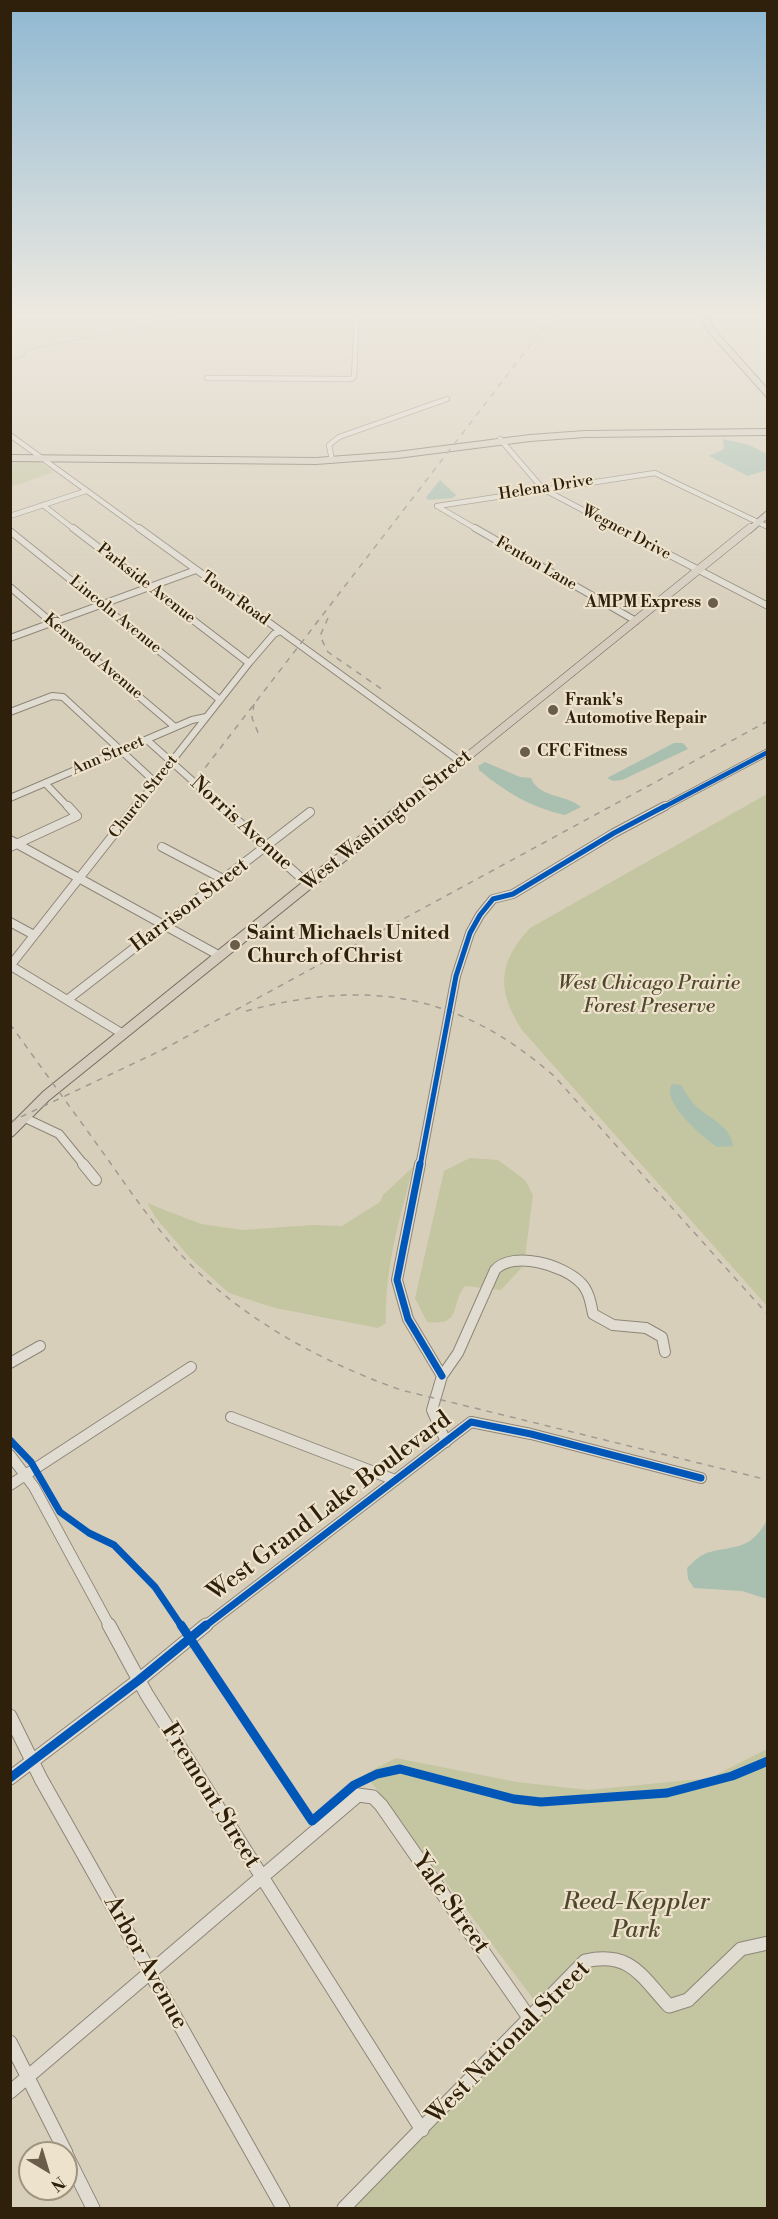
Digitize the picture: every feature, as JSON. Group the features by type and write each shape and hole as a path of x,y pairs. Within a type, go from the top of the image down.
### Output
{"main road":[{"path":"10,457 332,459 399,455 501,440 594,431 768,431"},
{"path":"501,440 585,434 768,431"},
{"name":"West Washington Street","path":"10,1132 46,1096 768,514"}],"street":[{"path":"332,459 329,445 339,437 397,417"},
{"name":"Town Road","path":"10,435 461,762"},
{"name":"Wegner Drive","path":"501,440 543,489 768,606"},
{"name":"Helena Drive","path":"437,506 655,473 758,522"},
{"path":"10,516 87,491"},
{"name":"Parkside Avenue","path":"43,505 249,663"},
{"name":"Fenton Lane","path":"437,506 636,621"},
{"path":"758,522 768,526"},
{"name":"Lincoln Avenue","path":"10,531 220,700"},
{"path":"10,638 196,570"},
{"name":"Kenwood Avenue","path":"10,587 175,727"},
{"name":"Church Street","path":"11,966 249,663 274,634 280,631"},
{"path":"10,712 57,695 63,697 155,782"},
{"name":"Ann Street","path":"10,798 175,727 206,717"},
{"name":"Norris Avenue","path":"147,740 309,885"},
{"path":"442,1376 407,1322 398,1294 397,1280 424,1144 423,1131 432,1102 449,1010 460,964 474,927 493,899 513,894 614,833 768,752"},
{"path":"13,844 76,817 77,814 45,783"},
{"name":"Harrison Street","path":"67,1000 267,848 310,812"},
{"path":"13,844 80,878 220,956"},
{"path":"162,848 225,880"},
{"path":"10,922 34,935"},
{"path":"11,966 123,1034"},
{"path":"25,1118 59,1134 96,1180"},
{"name":"West Grand Lake Boulevard","path":"446,1442 432,1410 442,1376 458,1353 495,1270 504,1261 518,1258 559,1270 581,1283 590,1299 593,1314 613,1325 646,1328 662,1337 665,1352"},
{"path":"10,1363 40,1346"},
{"path":"10,1485 191,1366"},
{"path":"231,1417 395,1480"},
{"name":"West Grand Lake Boulevard","path":"10,1778 139,1680 223,1611 471,1422 531,1434 701,1478"},
{"name":"Fremont Street","path":"10,1455 26,1475 139,1680 422,2130"},
{"name":"Arbor Avenue","path":"10,1716 32,1762 283,2208"},
{"name":"Yale Street","path":"261,1875 354,1796 367,1795 381,1805 530,2019"},
{"path":"10,2092 261,1875"},
{"name":"West National Street","path":"344,2208 585,1961 606,1954 633,1964 649,1987 669,2006 688,2000 741,1948 768,1943"},
{"path":"10,2042 60,2141"},
{"path":"78,2177 93,2208"}],"green space":[{"path":"11,462 39,462 54,472 11,487"},
{"name":"West Chicago Prairie Forest Preserve","path":"767,794 767,1306 522,1030 508,1003 504,978 511,953 530,928"},
{"path":"470,1158 498,1160 525,1180 533,1195 524,1265 501,1290 465,1286 451,1318 446,1321 427,1322 415,1298 444,1171"},
{"path":"413,1167 390,1264 386,1323 378,1328 275,1308 229,1293 190,1258 156,1218 147,1203 201,1224 243,1230 312,1225 342,1226 380,1202 383,1195"},
{"name":"Reed-Keppler Park","path":"767,1749 767,2208 344,2208 540,2008 365,1774 396,1758 517,1782 588,1790 710,1778"}],"shaded area":[{"path":"723,439 749,445 767,454 767,470 748,476 709,456 724,449"},
{"path":"440,480 456,495 453,498 428,500 426,497"},
{"path":"674,743 683,743 688,749 622,780 613,781 607,778"},
{"path":"485,762 520,777 531,778 546,793 581,807 565,815 530,803 509,792 479,770 478,766"},
{"path":"672,1084 681,1085 695,1106 720,1124 729,1134 733,1146 718,1147 685,1119 672,1100 670,1091"},
{"path":"767,1520 767,1599 742,1591 694,1588 688,1579 687,1568 692,1563 707,1553 750,1541"}],"railway":[{"path":"254,704 475,417"},
{"path":"328,618 320,636 328,652 383,690"},
{"path":"198,777 254,704"},
{"path":"254,704 252,718 259,735"},
{"path":"63,1097 162,1050 768,721"},
{"path":"246,1011 290,1001 332,996 371,995 409,1000 446,1010 482,1026 518,1048 554,1076 768,1315"},
{"path":"10,1024 63,1097"},
{"path":"10,1122 63,1097"},
{"path":"63,1097 159,1230 194,1268 240,1307 318,1355 401,1390 768,1480"}],"cycle path":[{"path":"442,1376 408,1319 399,1294 397,1280 451,999 462,954 470,933 480,915 493,899 513,894 614,833 768,752"},
{"path":"10,1778 139,1680 223,1611 471,1422 531,1434 701,1478"},
{"path":"10,1440 31,1462 60,1512 89,1533 114,1545 155,1587 312,1821 354,1785 377,1774 400,1769 514,1799 541,1802 667,1793 732,1776 768,1761"}],"place":[{"name":"AMPM Express","path":"713,603"},
{"name":"Frank's Automotive Repair","path":"553,710"},
{"name":"CFC Fitness","path":"525,752"},
{"name":"Saint Michaels United Church of Christ","path":"235,945"}]}
